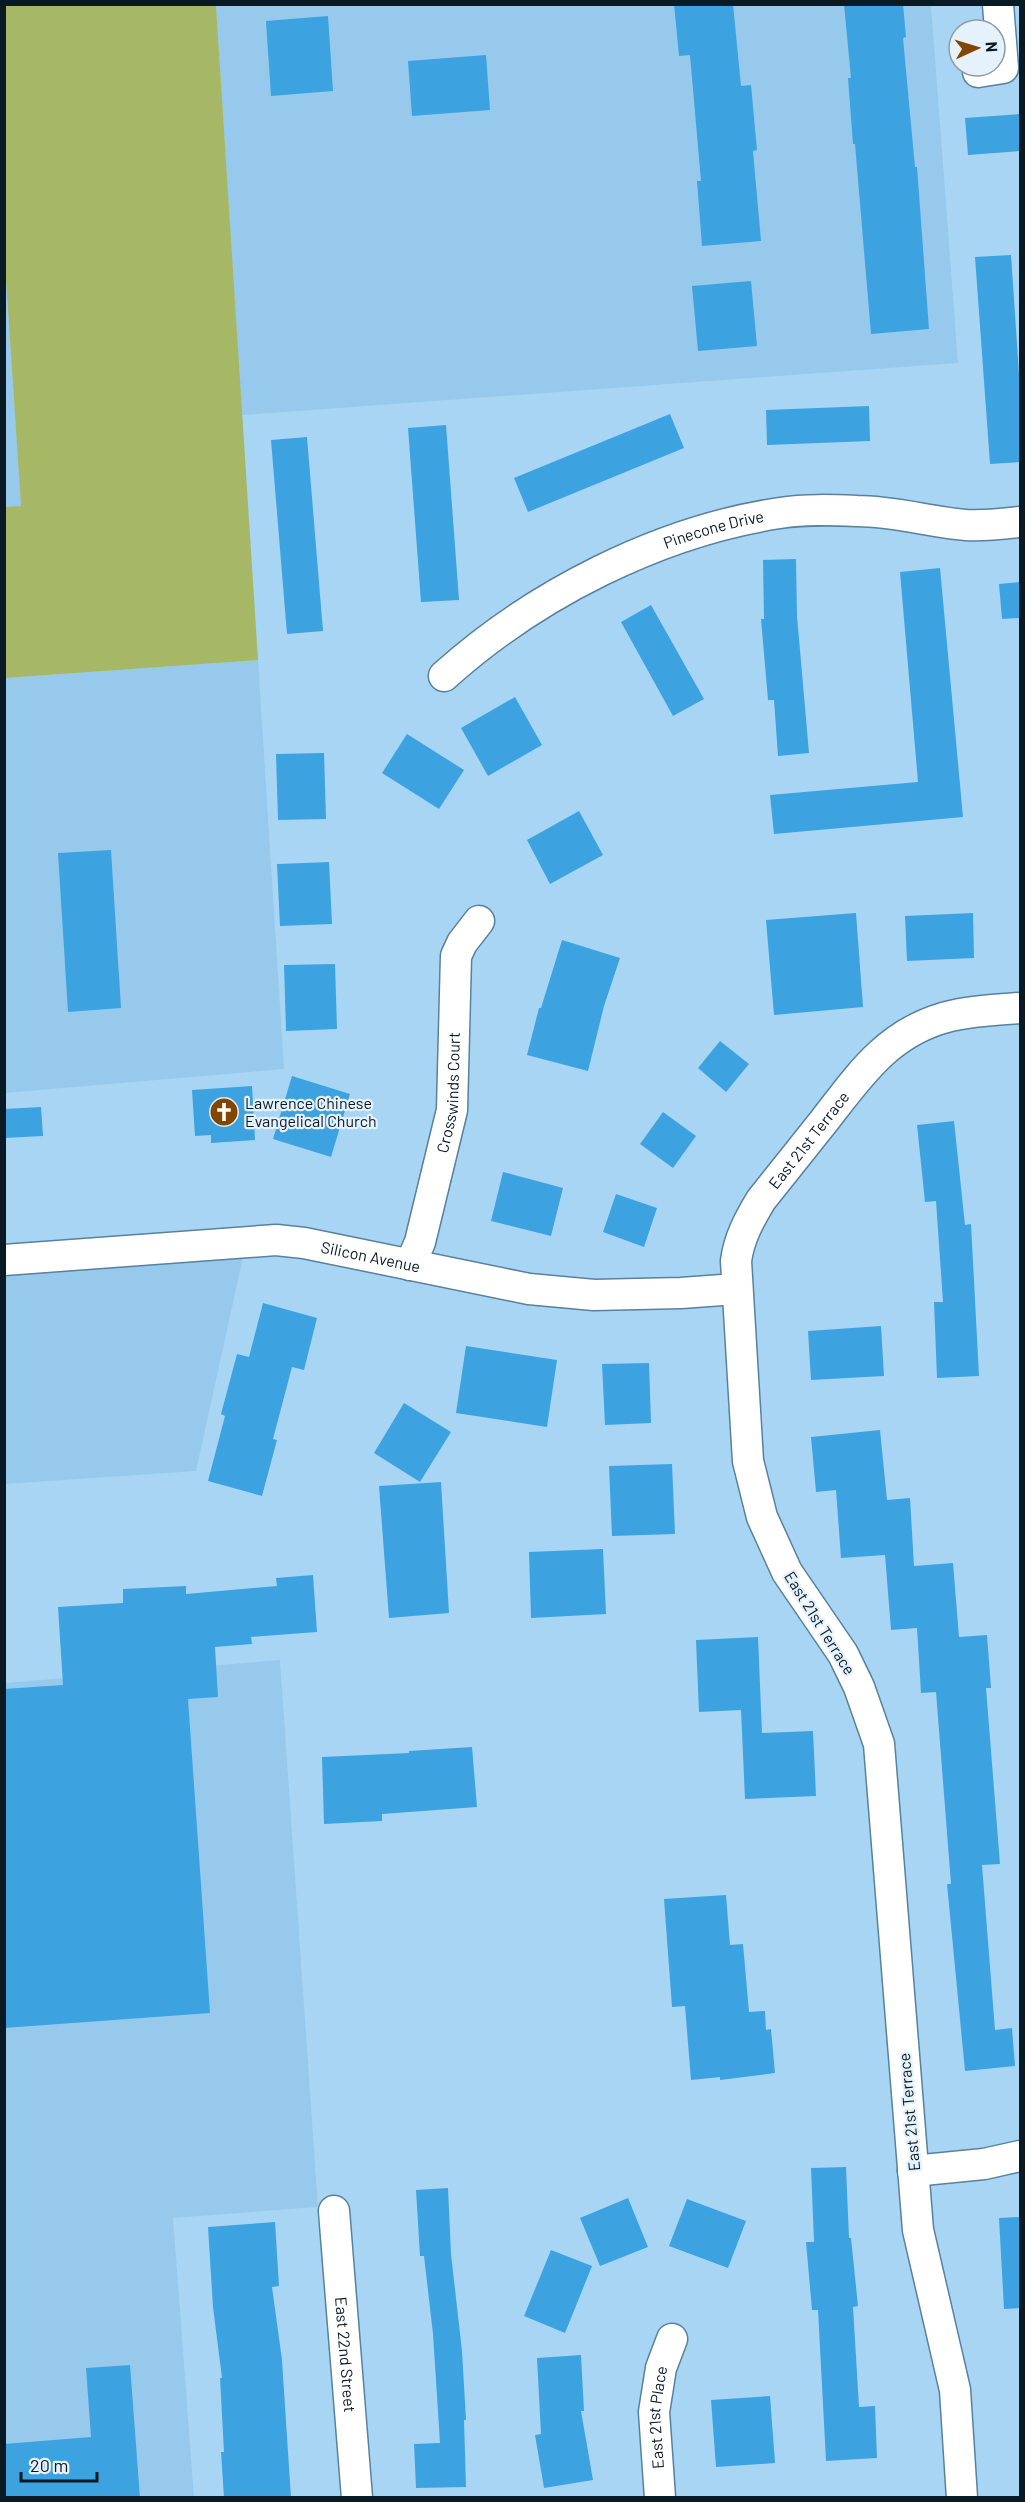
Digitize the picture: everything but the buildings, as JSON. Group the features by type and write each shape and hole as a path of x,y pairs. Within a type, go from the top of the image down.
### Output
{"street":[{"name":"Pinecone Drive","path":"444,676 496,632 565,589 619,562 729,523 781,513 807,511 861,511 964,525 990,526 1020,522"},
{"name":"Crosswinds Court","path":"411,1265 420,1242 452,1110 456,956 462,943 479,921"},
{"name":"East 21st Terrace","path":"963,2498 955,2390 918,2230 879,1744 863,1698 843,1654 787,1572 762,1517 748,1461 736,1261 738,1245 748,1221 870,1062 896,1041 942,1018 971,1011 1020,1008"},
{"name":"Silicon Avenue","path":"4,1260 276,1240 304,1243 529,1289 594,1294 681,1293 736,1289"},
{"path":"913,2171 984,2164 1020,2156"},
{"name":"East 22nd Street","path":"334,2211 357,2498"},
{"name":"East 21st Place","path":"660,2498 654,2412 661,2368 672,2338"}],"shaded area":[{"path":"216,5 931,5 958,363 242,415"},
{"path":"4,250 21,506 5,507 4,507"},
{"path":"258,660 284,1069 5,1093 5,678"},
{"path":"243,1257 196,1471 5,1484 5,1274"},
{"path":"280,1660 318,2207 173,2218 194,2497 5,2498 5,1683"}],"green space":[{"path":"5,4 216,5 258,660 5,678 5,507 21,506 4,250"}],"place":[{"name":"Lawrence Chinese Evangelical Church","path":"224,1112"}]}
